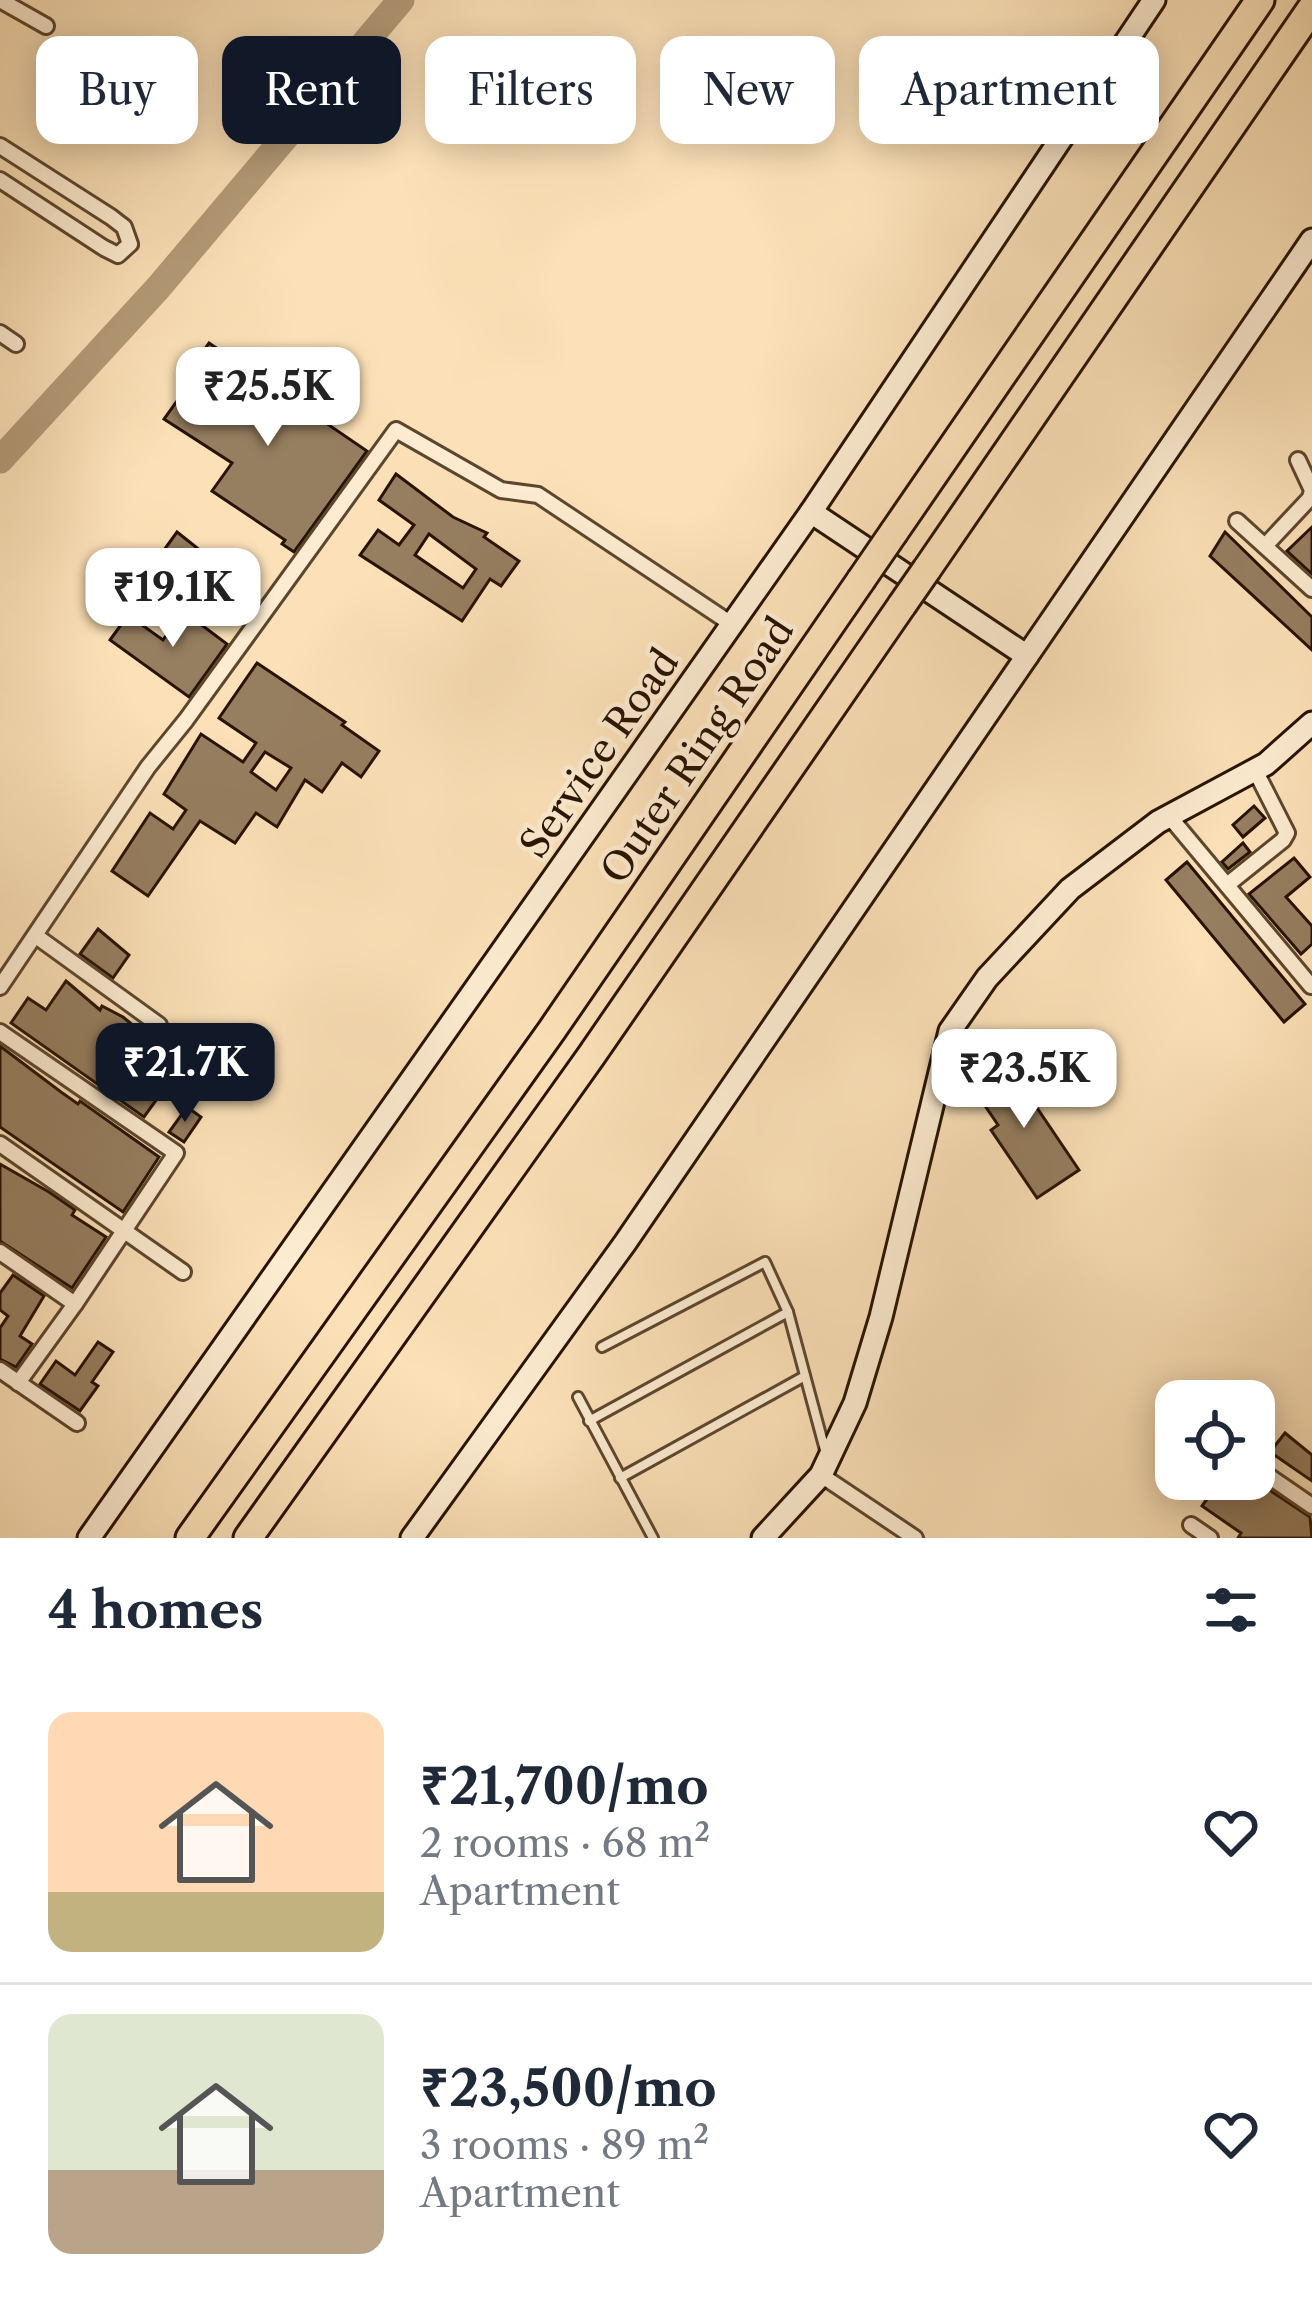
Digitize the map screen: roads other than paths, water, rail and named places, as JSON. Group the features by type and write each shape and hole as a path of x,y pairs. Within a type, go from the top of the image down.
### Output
{"highway":[{"name":"Outer Ring Road","path":"190,1538 552,1030 1260,0"},
{"path":"248,1538 591,1057 1312,8"}],"main road":[{"name":"Service Road","path":"89,1538 812,512 1154,0"},
{"path":"412,1538 625,1243 1312,240"},
{"path":"812,512 1027,656"},
{"path":"763,1538 825,1469 855,1403 881,1317 950,1031 987,978 1070,889 1169,816 1255,770 1312,723"}],"street":[{"path":"0,0 46,26"},
{"path":"0,146 111,217 124,227 130,244 118,255 0,180"},
{"path":"0,333 16,344"},
{"path":"0,986 148,767 396,430 501,490 538,495 733,625"},
{"path":"1265,546 1310,498 1312,490 1298,460"},
{"path":"1238,521 1312,589"},
{"path":"1227,885 1287,832 1255,770"},
{"path":"1169,816 1311,986"},
{"path":"36,935 159,1025"},
{"path":"0,1032 176,1154 18,1383"},
{"path":"0,1144 183,1272"},
{"path":"0,1252 75,1304"},
{"path":"0,1370 76,1424"},
{"path":"825,1469 915,1538"},
{"path":"1275,1480 1312,1505"},
{"path":"1191,1525 1210,1538"}],"lane":[{"path":"602,1347 765,1262 788,1312 825,1469"},
{"path":"590,1420 788,1312"},
{"path":"620,1478 805,1376"},
{"path":"578,1397 653,1538"}],"waterway":[{"path":"0,460 158,288 401,0"}]}
